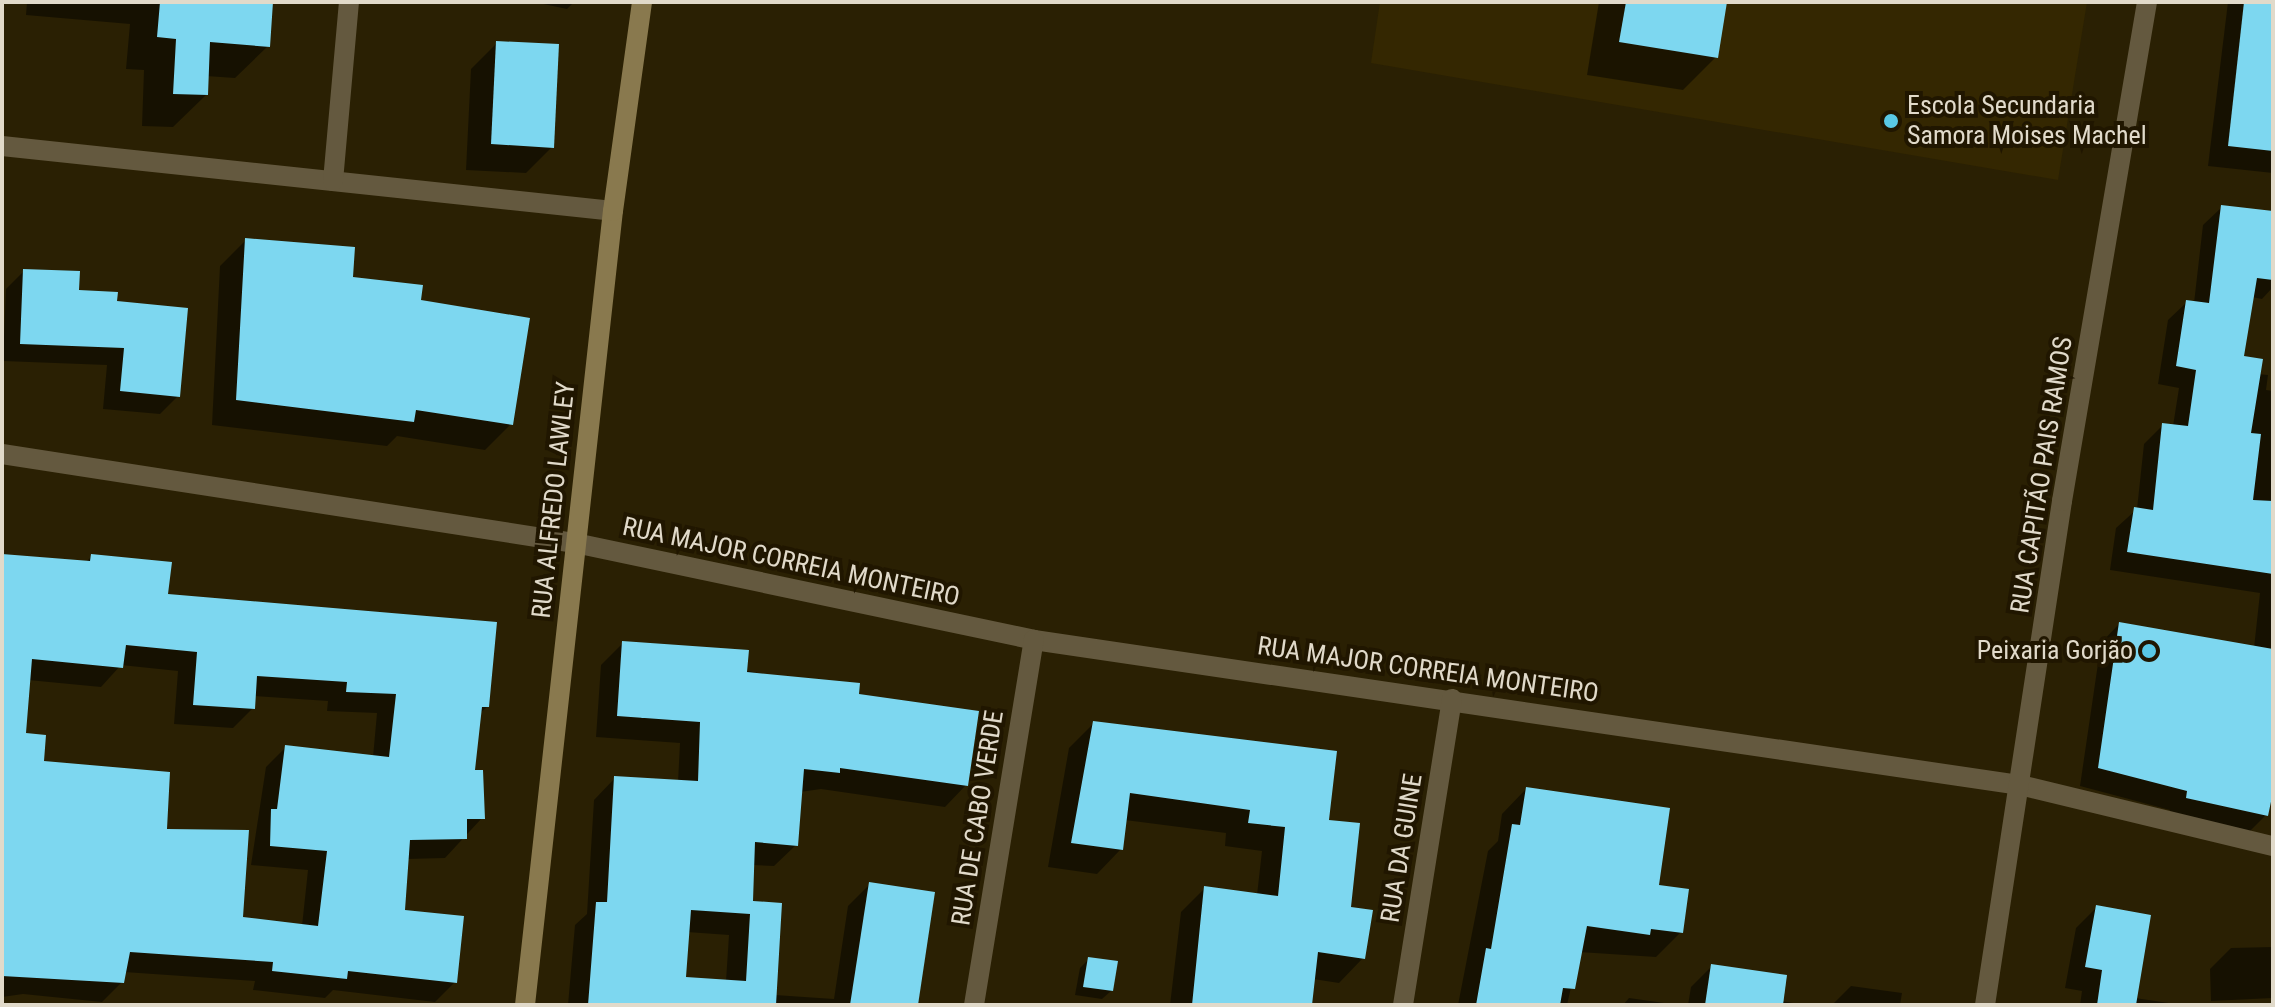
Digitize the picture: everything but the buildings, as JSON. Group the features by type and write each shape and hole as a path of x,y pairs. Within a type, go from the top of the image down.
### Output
{"main road":[{"name":"RUA ALFREDO LAWLEY","path":"525,1005 613,211 642,2"}],"street":[{"path":"333,181 349,2"},
{"name":"RUA CAPITÃO PAIS RAMOS","path":"1985,1005 2062,501 2147,2"},
{"path":"2,146 613,211"},
{"name":"RUA MAJOR CORREIA MONTEIRO","path":"2,454 575,543 1034,640 1452,699 2020,785 2273,846"},
{"name":"RUA DE CABO VERDE","path":"974,1005 1034,640"},
{"name":"RUA DA GUINE","path":"1403,1005 1452,699"}],"shaded area":[{"name":"Escola Secundaria Samora Moises Machel","path":"1380,2 2087,2 2058,180 1371,63"}],"place":[{"name":"Escola Secundaria Samora Moises Machel","path":"1891,121"},
{"name":"Peixaria Gorjão","path":"2149,651"}]}
